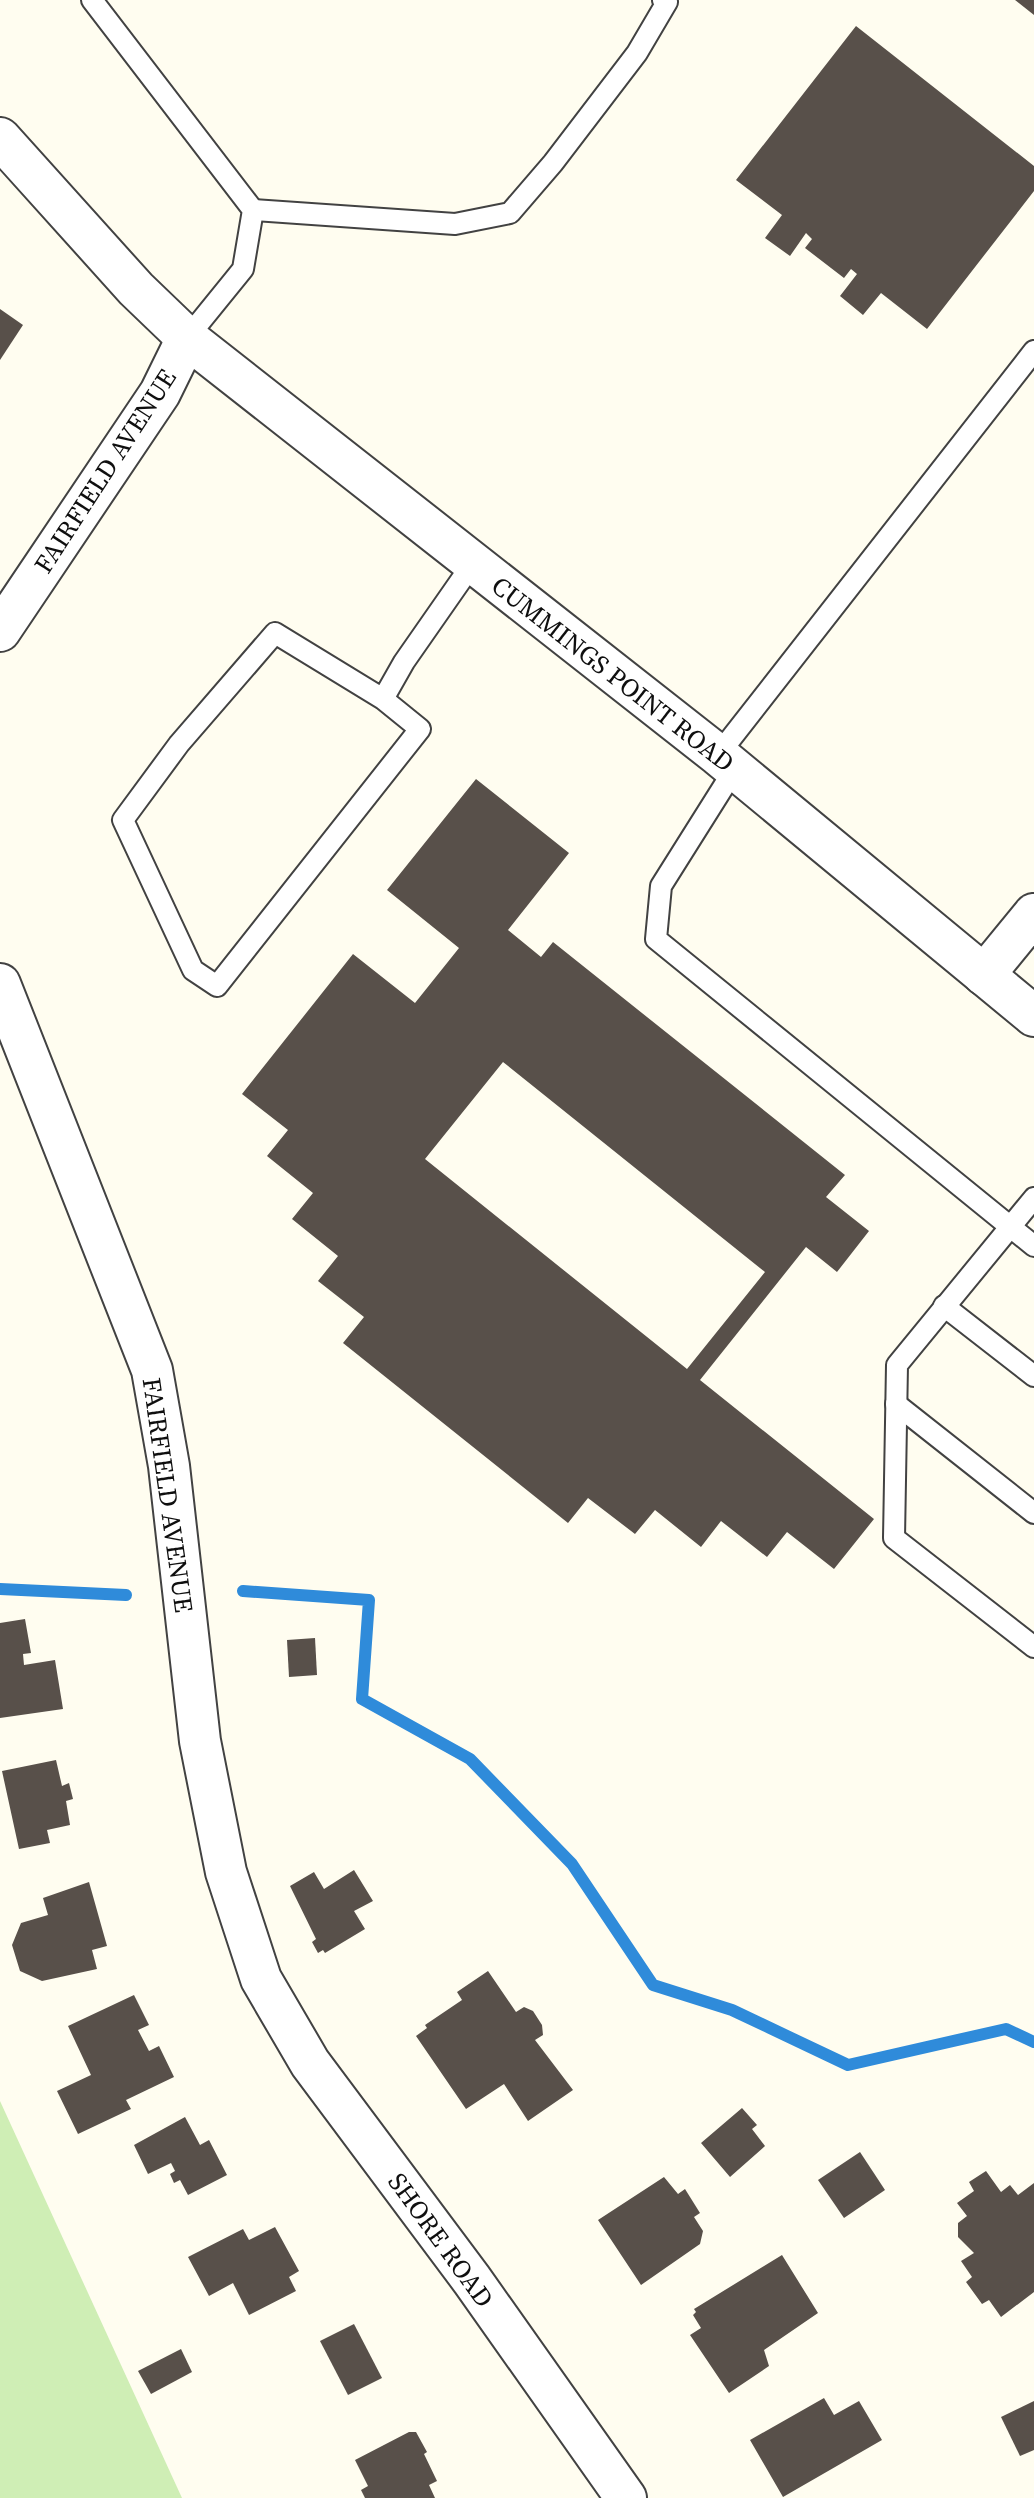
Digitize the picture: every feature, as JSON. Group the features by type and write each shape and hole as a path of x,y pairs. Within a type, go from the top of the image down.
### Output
{"street":[{"name":"FAIRFIELD AVENUE","path":"0,138 136,289 187,338 160,393 0,631"},
{"name":"CUMMINGS POINT ROAD","path":"187,338 726,762 1033,1013"},
{"path":"984,975 1034,914"},
{"name":"FAIRFIELD AVENUE","path":"0,984 152,1370 169,1466 200,1741 226,1872 261,1979"},
{"name":"SHORE ROAD","path":"261,1979 310,2063 472,2280 626,2498"}],"lane":[{"path":"92,0 253,210 243,269 187,338"},
{"path":"253,210 455,224 510,213 553,163 637,53 667,2 663,0"},
{"path":"1034,351 726,762 661,886 656,939 1034,1246"},
{"path":"383,699 404,662 473,563"},
{"path":"275,633 383,699 420,729 217,986 193,970 123,820 179,744 275,633"},
{"path":"1034,1198 897,1365 894,1538 1034,1647"},
{"path":"944,1306 1034,1376"},
{"path":"896,1404 1034,1513"}],"green space":[{"path":"0,2101 182,2498 0,2498"}],"building":[{"path":"1015,0 1034,0 1034,15"},
{"path":"856,26 1034,166 1034,191 927,329 881,293 863,315 840,296 857,274 851,269 844,278 805,248 812,239 806,233 790,256 765,238 782,215 736,180"},
{"path":"0,309 23,325 0,360"},
{"path":"476,779 569,853 508,930 541,957 553,942 845,1175 826,1197 869,1231 837,1272 806,1247 700,1380 874,1519 834,1569 787,1532 767,1557 721,1521 701,1547 655,1510 635,1534 588,1498 568,1523 343,1343 364,1317 318,1281 338,1256 292,1219 313,1193 267,1156 288,1130 242,1094 353,954 415,1003 459,948 387,890","holes":["503,1062 765,1272 687,1369 425,1159"]},
{"path":"25,1619 31,1653 23,1654 24,1665 55,1660 63,1709 0,1718 0,1623"},
{"path":"315,1638 317,1675 289,1677 287,1640"},
{"path":"56,1760 62,1786 69,1783 73,1799 66,1801 70,1825 47,1830 50,1843 19,1849 2,1771"},
{"path":"354,1870 373,1901 354,1911 365,1929 325,1953 323,1950 318,1953 312,1942 316,1939 290,1886 314,1872 324,1889"},
{"path":"89,1882 107,1946 92,1950 97,1969 42,1981 20,1971 12,1945 21,1923 48,1915 43,1898"},
{"path":"488,1971 516,2012 524,2007 533,2011 542,2025 543,2035 535,2040 573,2090 528,2121 504,2084 466,2109 416,2036 427,2028 425,2025 462,2000 457,1992"},
{"path":"134,1995 149,2025 138,2030 149,2051 159,2046 174,2077 126,2100 131,2109 78,2134 57,2091 91,2075 68,2026"},
{"path":"742,2108 757,2125 752,2129 765,2146 730,2177 701,2143"},
{"path":"185,2117 200,2145 209,2140 227,2175 188,2195 180,2180 174,2183 170,2174 175,2171 171,2163 148,2174 134,2145"},
{"path":"860,2152 885,2190 844,2218 818,2180"},
{"path":"986,2171 1001,2192 1010,2185 1018,2195 1034,2183 1034,2292 1001,2317 989,2300 982,2304 966,2282 972,2277 961,2261 974,2253 958,2237 958,2223 967,2216 957,2203 974,2191 969,2182"},
{"path":"664,2177 678,2194 685,2189 700,2213 694,2217 703,2231 700,2244 641,2285 598,2220"},
{"path":"275,2227 299,2271 289,2277 296,2291 249,2315 233,2283 209,2296 188,2257 243,2229 249,2240"},
{"path":"782,2255 818,2313 764,2350 769,2366 729,2393 690,2335 701,2328 693,2315 696,2312 694,2309"},
{"path":"354,2324 382,2378 348,2395 320,2341"},
{"path":"181,2349 192,2372 151,2394 138,2371"},
{"path":"824,2398 834,2415 859,2401 882,2440 783,2497 750,2440"},
{"path":"1034,2401 1034,2450 1020,2456 1001,2417"},
{"path":"409,2432 416,2432 427,2452 424,2454 437,2481 429,2485 435,2498 365,2498 361,2490 368,2486 355,2460"}],"waterway":[{"path":"0,1589 126,1595"},
{"path":"243,1591 369,1600 362,1699 470,1759 572,1864 653,1985 732,2010 848,2065 1006,2029 1034,2042"}]}
